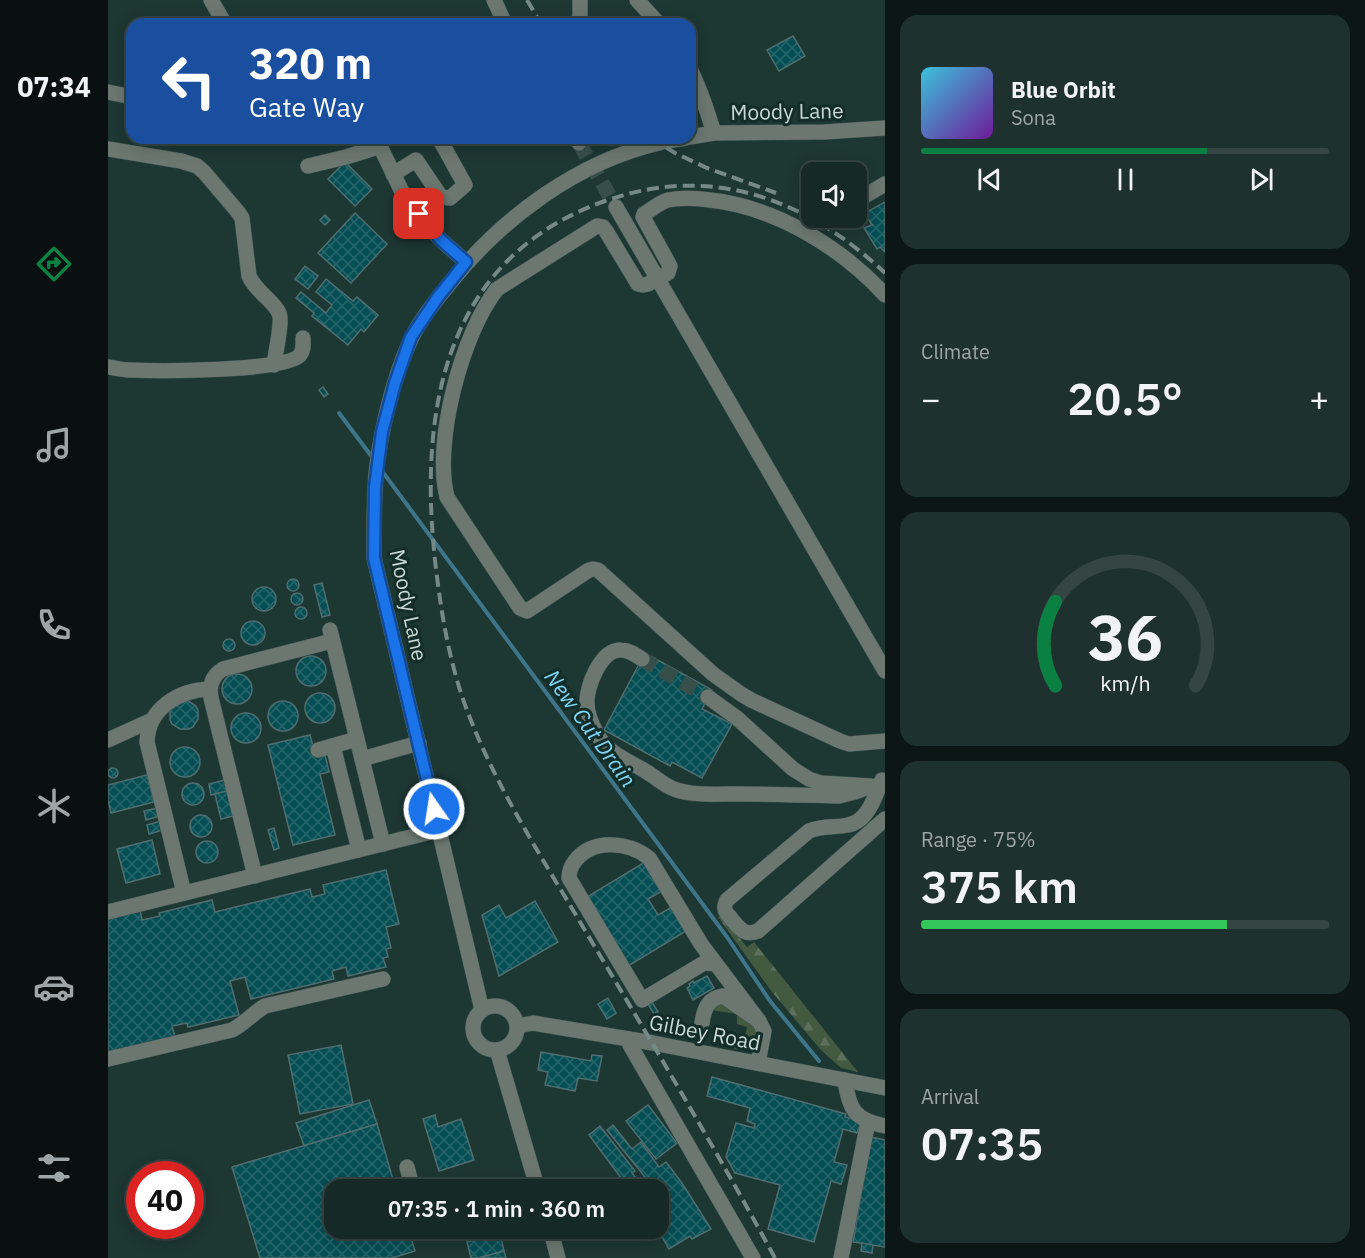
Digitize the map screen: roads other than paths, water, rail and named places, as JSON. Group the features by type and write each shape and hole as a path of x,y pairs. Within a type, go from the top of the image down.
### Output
{"street":[{"path":"211,0 222,18"},
{"path":"494,0 502,18"},
{"path":"579,18 580,0"},
{"path":"637,0 654,18"},
{"path":"696,81 714,134"},
{"path":"108,92 126,96"},
{"name":"Moody Lane","path":"696,136 885,128"},
{"path":"308,166 346,157 374,144"},
{"path":"379,144 407,202 441,240 466,262"},
{"path":"393,174 416,160 441,196 450,198 465,185 442,144"},
{"name":"Moody Lane","path":"482,1010 374,558 375,487 382,432 395,383 411,337 438,297 466,262 512,219 539,198 598,165 652,144"},
{"path":"108,149 196,166 204,172 238,212 242,218 249,276 253,284 279,311 281,319 274,365"},
{"path":"867,195 885,184"},
{"path":"885,295 850,262 817,239 783,221 748,208 719,201 692,198 666,200 644,214 643,217 670,266 668,273 648,284 638,284 606,231 603,227 597,226 497,289 488,300 467,345 454,385 445,432 443,481 447,497 520,608 527,611 593,568 598,570 713,674 751,700 849,744 885,741"},
{"path":"616,207 885,671"},
{"path":"108,367 130,370 216,370 274,365 300,356 303,338"},
{"path":"255,876 211,698 211,682 223,669 331,635 383,844"},
{"path":"642,659 629,651 620,649 612,651 606,657 595,671 589,688 587,703 590,717 597,734 609,749 674,789 698,793 839,796 879,782"},
{"path":"184,893 147,742 147,732 160,708 173,699 188,693 210,689"},
{"path":"708,697 737,718 793,768 809,779 821,783 879,782"},
{"path":"108,740 152,720"},
{"path":"318,750 357,739"},
{"path":"362,759 418,743"},
{"path":"333,746 359,850"},
{"path":"879,782 865,815 858,822 849,825 819,827 809,831 727,900 724,905 725,911 745,933 758,931 885,819"},
{"path":"108,912 439,830"},
{"path":"716,964 704,963 642,1000 569,878 573,864 580,855 592,848 608,844 626,846 649,858 701,944 759,1021 764,1031 758,1063"},
{"path":"108,1059 232,1030 266,1006 383,979"},
{"path":"702,1023 704,1010 708,1004 720,996 759,1021"},
{"path":"499,1006 512,1013 518,1026 518,1032 507,1047 489,1050 476,1040 473,1026 475,1018 482,1010 499,1006"},
{"name":"Gilbey Road","path":"518,1026 533,1023 885,1088"},
{"path":"631,1040 630,1046 753,1258"},
{"path":"497,1050 535,1179"},
{"path":"845,1080 847,1098 854,1110 868,1122 885,1126"},
{"path":"639,1094 652,1085"},
{"path":"841,1258 868,1122"},
{"path":"407,1167 410,1179"},
{"path":"553,1239 558,1258"}],"waterway":[{"name":"New Cut Drain","path":"339,413 372,457"},
{"name":"New Cut Drain","path":"382,471 727,937 770,1001 819,1061"}],"tunnel":[{"path":"580,144 616,207"},
{"path":"642,659 708,697"}],"railway":[{"path":"527,0 538,18"},
{"path":"661,144 707,168 776,193"},
{"path":"775,1258 680,1091 522,825 494,772 470,718 449,649 437,577 432,519 431,461 437,405 451,353 473,305 505,263 549,228 605,201 645,190 683,186 720,188 756,195 790,208 823,225 855,247 885,273"}]}
